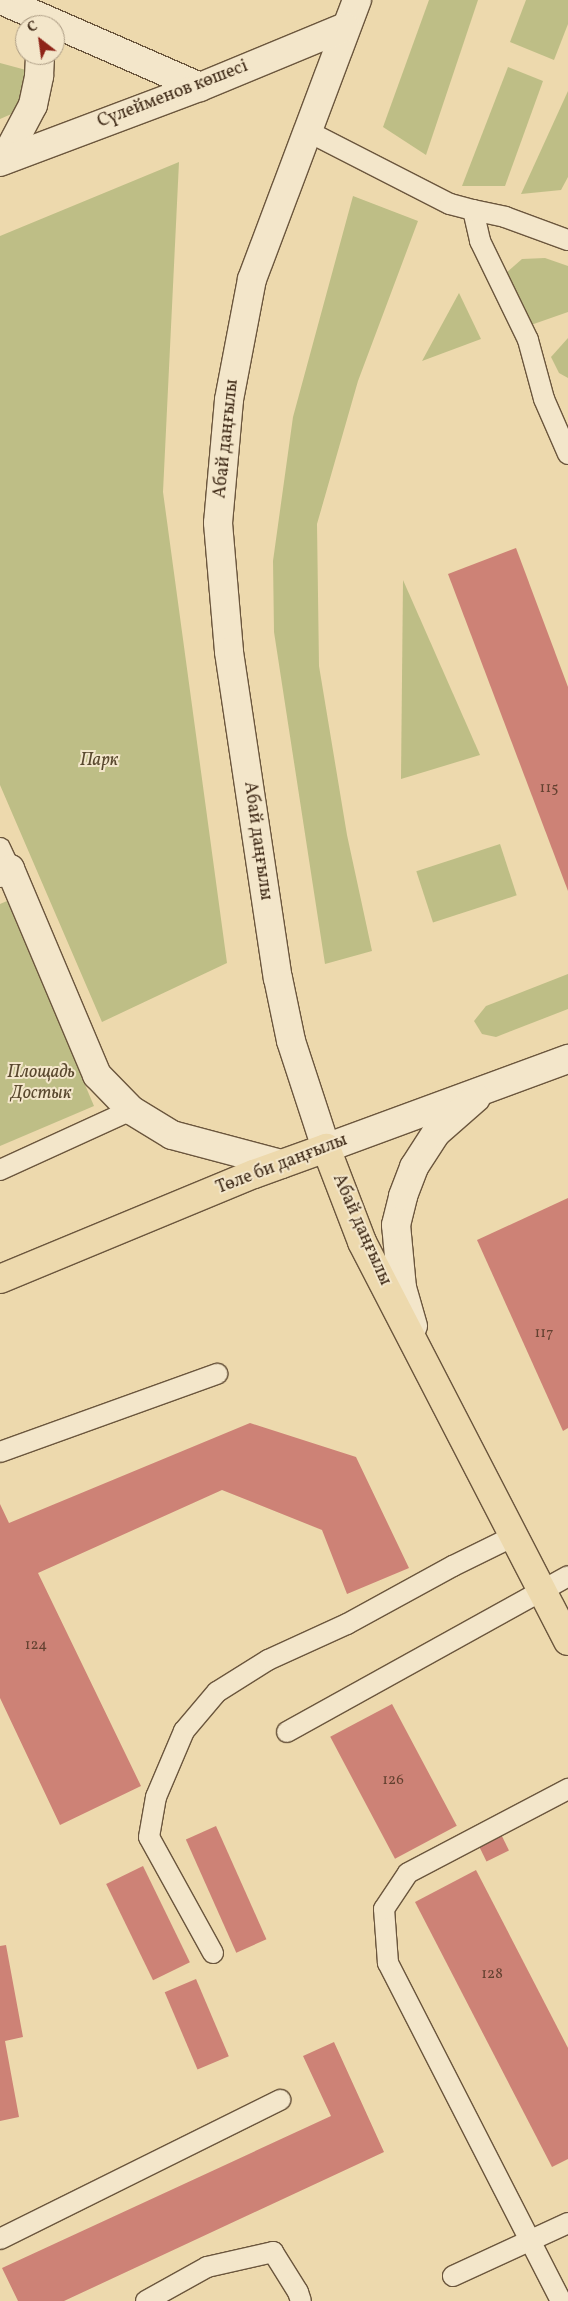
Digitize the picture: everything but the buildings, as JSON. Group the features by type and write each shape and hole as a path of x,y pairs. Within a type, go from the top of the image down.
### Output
{"main road":[{"path":"2,0 31,15"},
{"name":"Абай даңғылы","path":"357,0 345,27 309,132 252,279 229,400 218,523 230,652 278,978 291,1041 326,1148 362,1242 568,1641"},
{"name":"Сүлейменов көшесі","path":"2,161 200,87 345,27"},
{"path":"65,31 200,87"},
{"path":"2,161 33,105 40,65"},
{"path":"3,863 97,1076 131,1110 172,1135 281,1164"},
{"name":"Төле би даңғылы","path":"0,1279 281,1164 568,1059"},
{"path":"420,1354 402,1288 396,1225 403,1196 414,1167 436,1133 488,1088"}],"lane":[{"path":"309,132 450,204 505,217 568,240"},
{"path":"473,210 480,241 528,340 544,400 568,454"},
{"path":"0,1170 131,1110"},
{"path":"0,1452 217,1374"},
{"path":"213,1953 149,1837 156,1797 184,1731 217,1692 268,1660 347,1624 453,1566 514,1536"},
{"path":"287,1732 568,1576"},
{"path":"561,2301 388,1963 384,1909 408,1872 568,1789"},
{"path":"0,2239 280,2100"},
{"path":"453,2276 530,2242 568,2222"},
{"path":"146,2301 207,2268 273,2252 298,2292 301,2301"}],"green space":[{"path":"429,0 478,0 426,155 383,127"},
{"path":"526,0 568,0 568,24 554,60 510,42"},
{"path":"0,63 26,70 16,112 0,119"},
{"path":"508,67 543,81 505,186 462,186"},
{"path":"568,91 568,177 561,190 521,194"},
{"name":"Парк","path":"179,162 163,492 227,963 102,1022 0,785 0,236"},
{"path":"353,196 418,221 358,381 317,524 319,666 347,835 372,951 325,964 274,632 273,561 293,417"},
{"path":"545,258 568,266 568,312 528,326 506,273 522,259"},
{"path":"459,293 481,339 422,361"},
{"path":"568,338 568,378 559,373 551,357"},
{"path":"403,580 480,755 401,779"},
{"path":"500,844 517,895 433,923 416,871"},
{"name":"Площадь Достык","path":"7,901 94,1106 0,1146 0,904"},
{"path":"568,974 568,1009 496,1037 482,1034 474,1021 486,1006"}]}
